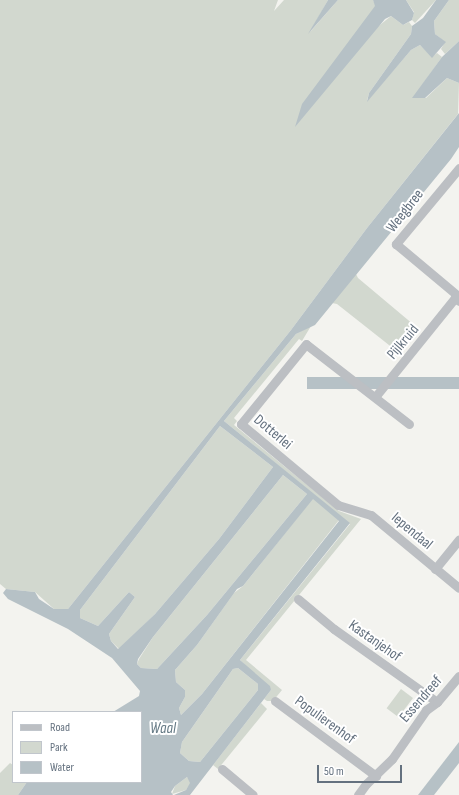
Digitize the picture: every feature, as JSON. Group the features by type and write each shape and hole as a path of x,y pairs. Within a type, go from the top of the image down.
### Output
{"street":[{"name":"Weegbree","path":"455,301 457,295 396,244 459,168"},
{"name":"Pijlkruid","path":"375,397 455,301"},
{"name":"Dotterlei","path":"371,515 338,505 241,424 306,344 362,390 375,397"},
{"path":"375,397 409,424"},
{"name":"Iependaal","path":"371,515 459,588"},
{"name":"Iependaal","path":"435,569 459,540"},
{"name":"Kastanjehof","path":"298,600 334,629 437,702"},
{"name":"Essendreef","path":"358,795 366,784 392,759 426,710 437,702 459,676"},
{"name":"Populierenhof","path":"275,701 376,776"},
{"path":"222,769 253,795"}],"green space":[{"path":"0,0 278,0 274,11 284,0 328,0 310,32 338,0 373,0 376,6 375,29 391,16 403,25 409,22 412,26 411,34 369,93 367,101 411,50 420,45 432,57 437,53 442,57 413,98 426,98 447,78 459,83 458,114 367,228 291,330 68,609 54,609 35,592 6,589 0,584"},
{"path":"406,0 436,0 415,23 412,20 414,12"},
{"path":"449,0 459,0 459,41 445,54 441,49 445,42 435,34 434,21"},
{"path":"356,274 358,278 414,325 394,349 337,304 332,303"},
{"path":"311,326 302,341 299,339 234,418 237,421 234,425 339,511 361,519 246,660 282,690 273,701 267,701 264,699 271,690 240,660 350,524 224,421 296,334"},
{"path":"220,426 273,467 219,539 155,614 119,649 111,641 109,634 135,597 129,592 98,626 80,618 80,610"},
{"path":"283,475 307,494 207,615 157,669 141,668 137,664 153,637"},
{"path":"313,498 339,520 202,694 181,715 179,708 185,697 185,690 176,682 175,670 197,645 234,593 243,586"},
{"path":"238,668 258,684 258,690 200,762 189,761 180,753 182,742 233,669"},
{"path":"401,689 413,698 399,717 387,708"},
{"path":"261,703 267,709 218,769 213,765"},
{"path":"10,763 12,764 12,783 26,783 18,795 0,795 0,773"},
{"path":"187,777 191,783 186,790 172,794 175,786"}],"water":[{"path":"328,0 338,0 308,34"},
{"path":"373,0 406,0 414,13 412,20 403,25 391,16 385,19 295,127 302,104 375,6"},
{"path":"436,0 449,0 434,21 435,34 446,42 432,58 420,45 411,50 367,102 369,93 411,34 412,26 423,18"},
{"path":"459,41 459,83 447,78 425,98 412,98 442,57"},
{"name":"Waal","path":"459,113 459,147 451,159 315,325 296,334 224,421 350,523 240,660 270,686 271,690 190,795 174,795 186,790 190,783 187,777 175,786 171,792 173,795 18,795 26,783 142,783 142,711 115,711 139,696 140,691 112,658 68,629 8,599 3,593 6,589 35,592 39,599 54,609 68,609 291,330 367,228","holes":["220,426 273,467 219,539 155,614 118,649 111,641 109,634 135,597 129,592 98,626 80,618 80,610","283,475 307,494 207,615 157,669 141,668 137,664 138,659 153,637","313,499 339,521 202,694 181,715 179,708 185,697 185,690 176,682 175,670 197,645 237,589 243,586","238,668 258,684 258,690 200,762 189,761 180,753 182,742 233,669"]},
{"path":"307,377 459,377 459,389 307,389"},
{"path":"459,742 459,763 434,795 418,795"}]}
